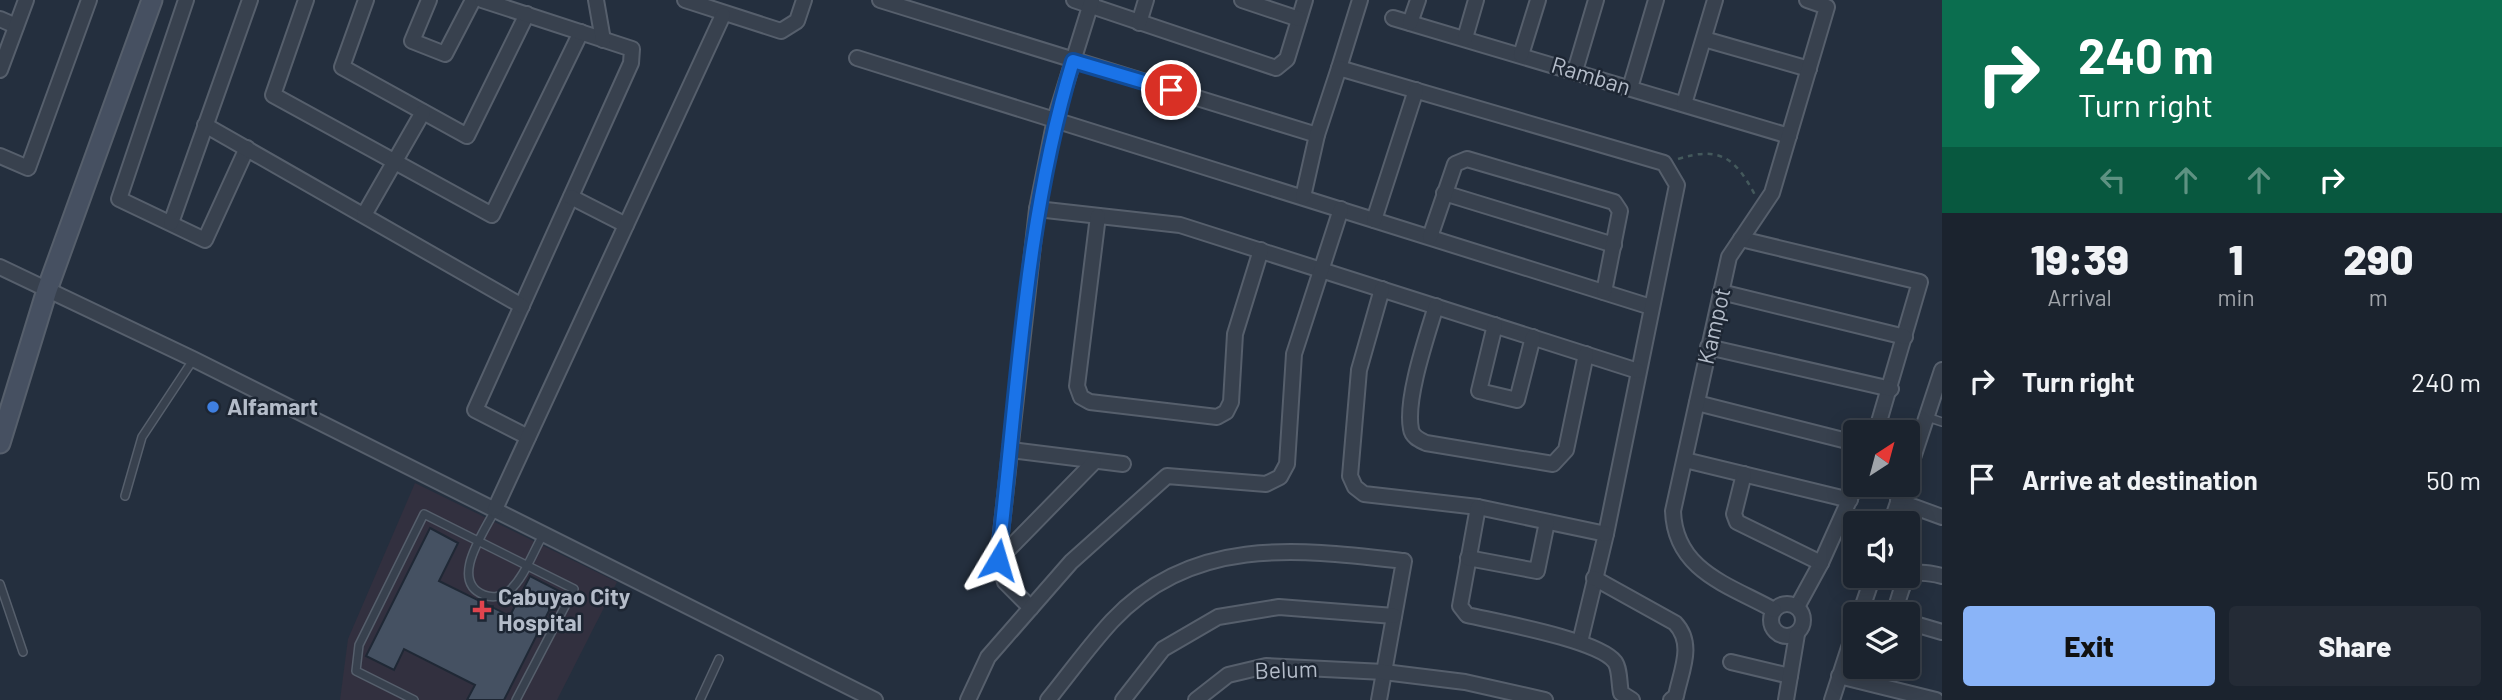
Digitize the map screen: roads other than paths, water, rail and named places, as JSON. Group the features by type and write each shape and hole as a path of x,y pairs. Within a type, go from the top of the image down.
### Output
{"street":[{"path":"0,70 26,0"},
{"path":"0,156 28,168 89,0"},
{"path":"0,443 47,290 152,0"},
{"path":"186,0 119,198 205,240 247,148"},
{"path":"171,223 250,0"},
{"path":"306,0 272,95 492,215 581,32"},
{"path":"366,0 342,67 467,136 527,15"},
{"path":"429,0 412,41 445,54 473,0"},
{"path":"482,0 632,49 631,63 475,410 528,437"},
{"path":"596,0 603,40"},
{"path":"685,0 723,15 781,31 797,21 804,0"},
{"path":"880,0 1317,135"},
{"path":"1074,0 1091,3 1139,23 1276,68 1287,59 1305,0"},
{"path":"1139,23 1146,0"},
{"path":"1242,0 1299,19"},
{"path":"1303,197 1317,135 1360,0"},
{"path":"1410,23 1418,0"},
{"path":"1465,38 1476,0"},
{"path":"1521,55 1538,0"},
{"path":"1575,71 1596,0"},
{"path":"1630,88 1656,0"},
{"path":"1684,104 1716,0"},
{"name":"Kampot","path":"1774,610 1696,567 1678,542 1674,511 1729,257 1772,193 1827,7 1807,0"},
{"path":"1031,608 1005,582 998,560 1037,209 1055,119 1091,3"},
{"path":"495,509 723,15"},
{"name":"Ramban","path":"1393,18 1789,136"},
{"path":"0,19 16,26"},
{"path":"1704,39 1809,69"},
{"path":"857,58 1651,307"},
{"path":"1339,68 1664,163 1677,186 1606,534 1580,642"},
{"path":"1374,220 1416,90"},
{"path":"364,215 424,112"},
{"path":"205,125 522,306"},
{"path":"1430,237 1455,164 1468,159 1615,202 1620,211 1604,292"},
{"path":"1444,193 1614,245"},
{"path":"571,197 626,225"},
{"path":"1037,209 1180,225 1638,371"},
{"path":"968,700 988,657 1071,562 1167,476 1266,484 1280,477 1287,464 1294,354 1341,209"},
{"path":"1098,216 1077,386 1081,397 1090,402 1217,418 1226,412 1231,402 1235,334 1261,250"},
{"path":"1741,239 1920,282 1880,420"},
{"path":"0,267 193,359 875,700"},
{"path":"1382,289 1359,370 1350,476 1355,487 1364,494 1478,507 1606,534"},
{"path":"1721,292 1905,337"},
{"path":"1436,306 1415,377 1411,430 1416,438 1426,443 1553,464 1566,450 1586,354"},
{"path":"1495,325 1479,390 1517,400 1533,337"},
{"path":"1709,347 1891,388"},
{"path":"1920,438 1942,370"},
{"path":"1697,403 1843,440"},
{"path":"1011,450 1123,464"},
{"path":"1685,460 1850,500"},
{"path":"998,560 1094,462"},
{"path":"1744,474 1734,514 1737,522 1821,563"},
{"path":"1797,607 1851,497"},
{"path":"1895,511 1900,497"},
{"path":"1898,501 1942,517"},
{"path":"1478,507 1460,606 1467,615 1580,642 1605,652 1617,664 1620,693 1632,700"},
{"path":"1468,558 1537,571 1547,522"},
{"path":"1048,700 1114,619 1159,583 1213,560 1279,550 1404,561 1379,700"},
{"path":"1898,602 1904,583 1910,575 1920,570 1942,576"},
{"path":"1594,578 1675,623 1685,633 1687,645 1675,696 1671,700"},
{"path":"1786,700 1797,634 1804,618 1797,607 1789,604 1774,610 1774,629 1784,636 1797,634"},
{"path":"1123,700 1163,649 1218,617 1279,607 1394,616"},
{"path":"1920,626 1942,632"},
{"path":"1731,662 1790,676"},
{"path":"1832,700 1843,664"},
{"name":"Belum","path":"1196,700 1228,676 1266,666 1384,672 1465,682 1545,700"},
{"path":"1839,676 1936,700"}],"lane":[{"path":"125,496 142,437 193,359"},
{"path":"1927,417 1942,422"},
{"path":"495,509 470,561 468,576 481,594 503,595 515,584 543,534"},
{"path":"414,700 356,671 359,645 424,514 574,589 516,700"},
{"path":"0,584 23,652"},
{"path":"700,700 719,659"}],"place":[{"name":"Alfamart","path":"213,407"},
{"name":"Cabuyao City Hospital","path":"482,610"}]}
